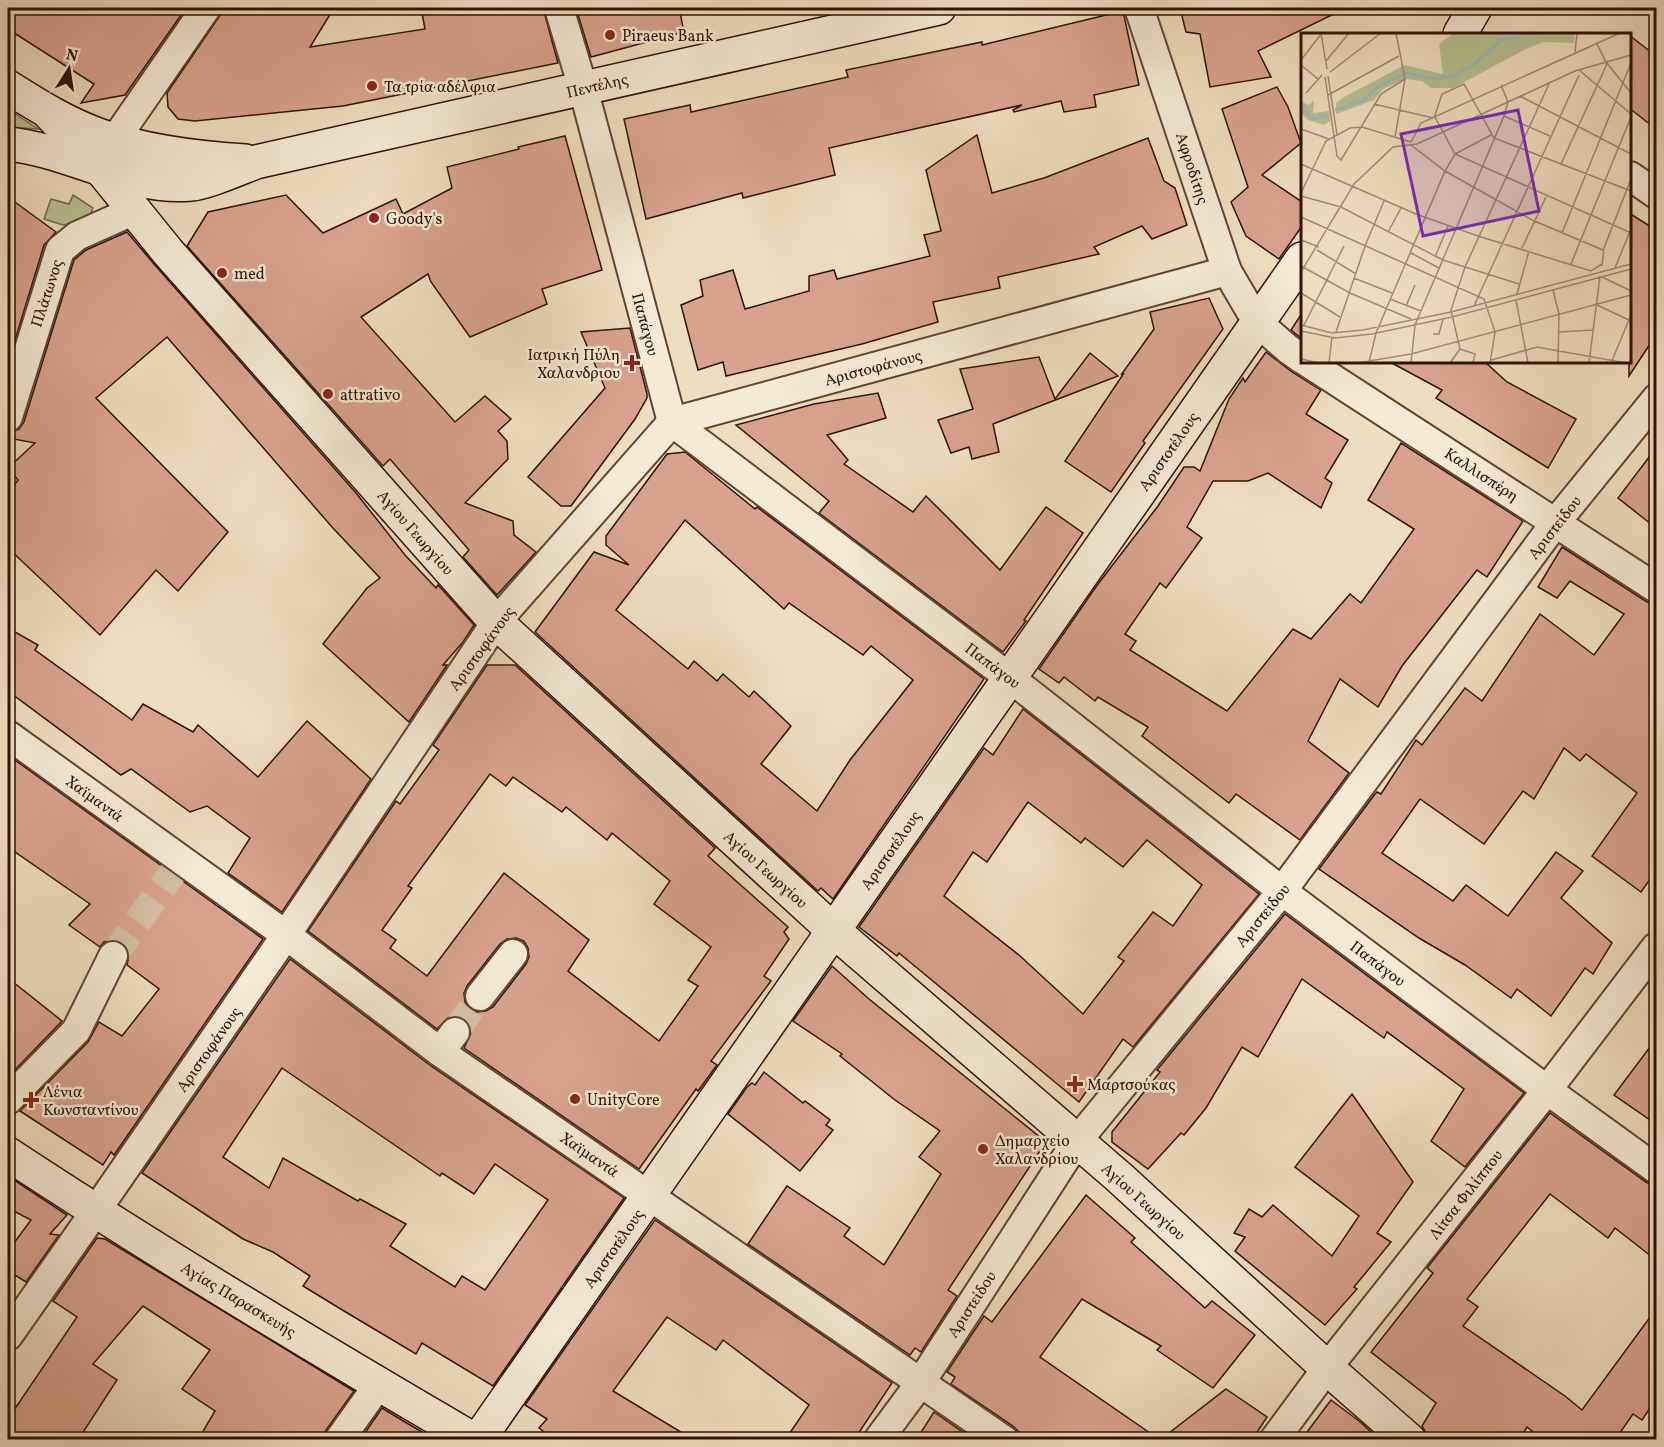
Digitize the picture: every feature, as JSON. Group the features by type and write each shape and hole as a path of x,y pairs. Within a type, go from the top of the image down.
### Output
{"street":[{"path":"107,154 206,8"},
{"name":"Παπάγου","path":"559,8 584,88 672,422 1010,678 1282,891 1547,1090 1656,1168"},
{"name":"Πεντέλης","path":"256,162 939,8"},
{"name":"Αφροδίτης","path":"1139,8 1227,271 1257,322"},
{"path":"1461,33 1475,8"},
{"name":"Αγίου Γεωργίου","path":"8,87 107,154 135,210 168,252 495,622 834,931 1120,1178 1408,1440"},
{"path":"8,144 66,156 107,154 256,162"},
{"path":"107,154 141,180 192,184 256,162"},
{"path":"1631,177 1656,195"},
{"name":"Αγίου Γεωργίου","path":"168,252 162,232 162,213 177,192 192,184"},
{"name":"Πλάτωνος","path":"8,417 60,250 77,236 135,210"},
{"name":"Αριστοτέλους","path":"476,1440 650,1195 1301,260"},
{"name":"Αριστοφάνους","path":"8,1336 286,935 495,622 672,422 1227,271"},
{"path":"1257,322 1301,358"},
{"name":"Καλλισπέρη","path":"1308,363 1656,588"},
{"name":"Αριστείδου","path":"878,1440 921,1382 1077,1141 1282,891 1556,522 1656,399"},
{"name":"Χαϊμαντά","path":"8,735 178,866 448,1042 650,1195 1005,1440"},
{"name":"Λίτσα Φιλίππου","path":"1274,1440 1327,1368 1547,1090 1656,947"},
{"path":"480,996 513,954"},
{"path":"8,1100 76,1031 113,956"},
{"name":"Αγίας Παρασκευής","path":"8,1154 95,1212 476,1440"},
{"path":"339,1440 379,1384"}],"green space":[{"path":"8,109 38,129 8,127"},
{"path":"73,195 93,208 89,218 63,225 44,219 51,199 69,204"}],"building":[{"path":"8,8 186,8 125,95 81,103 94,84 8,29"},
{"path":"225,8 334,8 310,47 425,29 422,13 451,8 543,8 558,63 343,106 195,121 178,119 168,107 167,93"},
{"path":"576,8 679,8 684,32 591,57"},
{"path":"1180,8 1346,8 1258,51 1271,77 1210,87 1200,34 1186,32"},
{"path":"1123,11 1139,85 1094,95 1096,107 1064,112 1061,101 1014,112 1013,110 1022,105 829,148 835,175 743,198 742,193 646,219 624,119 690,105 691,112 848,77 846,70 982,42 982,45"},
{"path":"1631,37 1656,56 1656,129 1631,110"},
{"path":"1277,87 1288,107 1301,143 1262,175 1301,201 1301,227 1279,259 1246,236 1231,202 1248,187 1222,109"},
{"path":"977,135 992,193 1044,178 1148,138 1164,181 1175,188 1187,225 1152,239 1142,226 1094,247 1099,254 998,277 1000,288 933,302 938,322 862,344 726,376 723,362 698,370 681,305 703,296 700,280 733,270 745,309 809,291 809,276 834,270 837,279 930,256 924,235 941,231 926,170"},
{"path":"565,136 602,270 542,289 547,304 470,337 431,282 428,274 361,317 455,422 485,396 511,419 498,431 507,441 508,459 465,503 513,521 514,535 536,552 497,595 463,557 469,550 390,459 383,466 187,246 208,212 286,195 323,233 396,199 403,214 452,188 447,167"},
{"path":"8,197 56,232 44,245 8,363"},
{"path":"1631,214 1656,230 1656,335 1629,376 1629,363 1631,363"},
{"path":"127,232 356,493 405,555 436,588 438,585 474,625 443,665 447,665 409,722 323,644 367,588 380,578 332,527 167,337 96,398 228,532 178,591 156,570 100,635 8,548 8,493 18,480 8,468 35,443 8,438 8,433 19,429 24,422 74,260 86,250"},
{"path":"1209,298 1223,329 1143,441 1145,443 1111,492 1065,461 1154,329 1150,312"},
{"path":"1301,315 1301,338 1291,330"},
{"path":"630,328 647,398 635,419 571,506 561,506 528,477 605,388 581,332"},
{"path":"1266,352 1321,390 1306,414 1348,440 1325,478 1332,483 1321,508 1268,473 1248,481 1213,481 1187,527 1202,538 1166,588 1160,583 1125,634 1136,641 1130,650 1227,711 1293,629 1311,639 1350,594 1361,603 1414,529 1368,500 1401,443 1523,521 1487,577 1477,570 1402,666 1378,707 1340,679 1308,741 1349,773 1300,840 1236,794 1229,803 1142,736 1148,727 1098,697 1095,701 1064,677 1059,683 1039,669 1184,467 1194,467 1200,471 1229,399 1243,378 1245,382"},
{"path":"1090,353 1118,376 993,424 999,452 972,459 969,447 951,453 938,420 973,409 960,369 1039,357 1055,399"},
{"path":"1392,363 1486,363 1507,382 1576,419 1548,468 1436,398 1442,390"},
{"path":"878,393 886,418 827,435 848,460 844,464 913,512 926,496 1000,570 1046,507 1083,533 1003,652 819,513 829,501 736,425 814,404"},
{"path":"1656,448 1656,528 1618,498"},
{"path":"685,452 755,509 757,507 984,679 833,899 821,888 818,891 535,632 594,552 629,565 606,545 606,536 667,454","holes":["685,520 784,609 789,603 863,655 871,646 913,680 850,760 817,811 761,764 791,726 754,691 749,697 723,674 717,681 694,661 688,669 616,610"]},
{"path":"1562,547 1647,602 1656,604 1656,871 1641,892 1592,856 1637,793 1586,754 1580,761 1564,748 1534,799 1523,791 1484,844 1420,799 1382,853 1453,901 1466,885 1508,916 1556,852 1583,871 1561,898 1612,943 1593,974 1585,968 1551,1016 1517,989 1511,998 1319,869 1375,794 1377,792 1381,794 1416,740 1422,745 1465,688 1482,701 1540,614 1594,655 1624,614 1570,581 1557,598 1538,587"},
{"path":"8,628 38,645 35,650 132,720 143,704 193,732 198,725 258,777 307,721 371,779 282,912 228,873 250,838 207,806 190,812 131,769 121,775 8,691"},
{"path":"487,665 515,665 715,848 708,856 788,927 784,932 789,939 764,976 771,981 711,1061 717,1065 698,1091 696,1089 639,1169 464,1048 471,1033 470,1025 464,1019 456,1016 449,1017 437,1029 308,931 396,801 400,804 439,750 433,745","holes":["490,774 506,786 513,777 562,812 566,807 607,840 612,833 670,881 654,904 711,947 688,980 698,986 659,1041 568,971 589,940 504,873 427,976 390,948 396,940 382,930 412,888 408,886","516,938 524,941 528,948 529,957 526,964 493,1007 477,1012 470,1009 465,1002 464,993 467,986 500,944 507,939"]},
{"path":"1023,709 1259,894 1133,1047 1123,1039 1079,1102 899,953 897,956 859,927 984,748 993,755","holes":["1028,802 1081,843 1085,838 1123,867 1147,840 1202,885 1173,926 1153,912 1118,957 1124,961 1083,1014 1019,955 944,896 973,852 987,862"]},
{"path":"8,755 263,939 114,1155 111,1152 103,1165 20,1111 88,1042 99,1022 122,1036 159,989 127,965 129,954 127,947 121,942 111,940 104,942 100,947 69,925 90,904 8,847"},
{"path":"1285,914 1524,1093 1465,1167 1431,1141 1464,1089 1387,1032 1384,1038 1302,979 1258,1057 1242,1047 1206,1108 1184,1135 1181,1133 1148,1169 1112,1142 1112,1132 1160,1072 1157,1070"},
{"path":"290,959 431,1066 624,1198 493,1386 422,1343 416,1354 344,1311 303,1286 310,1276 273,1252 243,1239 142,1173","holes":["282,1068 440,1176 442,1173 474,1194 495,1164 548,1200 485,1290 462,1276 455,1287 390,1246 406,1224 360,1199 358,1201 283,1158 269,1188 223,1157"]},
{"path":"832,966 869,999 1046,1142 948,1290 957,1296 921,1352 915,1348 910,1355 748,1244 787,1186 850,1228 844,1236 884,1265 941,1174 919,1157 940,1131 895,1100 840,1056 842,1054 793,1021"},
{"path":"8,978 62,1021 8,1077"},
{"path":"1656,1039 1656,1124 1614,1095"},
{"path":"764,1072 803,1103 805,1101 830,1120 826,1125 833,1130 800,1171 728,1114 747,1087 752,1083 755,1085"},
{"path":"1352,1094 1413,1182 1377,1233 1391,1242 1354,1287 1357,1289 1325,1325 1235,1251 1245,1237 1234,1233 1249,1209 1262,1217 1273,1205 1332,1256 1359,1216 1295,1167"},
{"path":"1550,1113 1646,1182 1656,1186 1656,1260 1615,1228 1608,1238 1550,1194 1467,1299 1478,1307 1463,1326 1582,1410 1656,1309 1656,1399 1642,1420 1633,1414 1615,1440 1543,1440 1527,1427 1519,1440 1427,1440 1422,1426 1436,1403 1371,1352 1433,1273 1427,1268"},
{"path":"8,1176 67,1215 50,1234 59,1235 26,1282 15,1275 8,1283 8,1251 31,1220 8,1208"},
{"path":"1086,1195 1135,1238 1131,1242 1205,1308 1212,1301 1255,1335 1213,1388 1157,1350 1161,1346 1082,1299 1040,1357 1160,1440 1020,1440 1019,1432 1013,1426 951,1384 955,1377 947,1372 984,1316 992,1322"},
{"path":"655,1220 892,1383 854,1440 785,1440 809,1405 723,1340 716,1350 667,1317 613,1391 694,1440 555,1440 539,1428 547,1419 525,1405"},
{"path":"97,1238 105,1239 354,1391 326,1430 323,1440 198,1440 215,1411 182,1389 210,1350 143,1306 93,1364 117,1380 78,1440 8,1440 8,1419 77,1317 53,1301"},
{"path":"1226,1389 1267,1417 1252,1440 1160,1440"},
{"path":"1331,1400 1359,1421 1380,1440 1301,1440"},
{"path":"382,1408 405,1422 436,1440 360,1440"},
{"path":"934,1412 974,1440 916,1440"}],"tunnel":[{"path":"113,956 174,871"},
{"path":"455,1032 480,996"}],"place":[{"name":"Piraeus Bank","path":"610,35"},
{"name":"Τα τρία αδέλφια","path":"372,86"},
{"name":"Goody's","path":"374,218"},
{"name":"med","path":"222,273"},
{"name":"Ιατρική Πύλη Χαλανδριου","path":"632,363"},
{"name":"attrativo","path":"328,394"},
{"name":"Μαρτσούκας","path":"1075,1084"},
{"name":"UnityCore","path":"575,1099"},
{"name":"Λένια Κωνσταντίνου","path":"31,1100"},
{"name":"Δημαρχείο Χαλανδρίου","path":"983,1149"}]}
